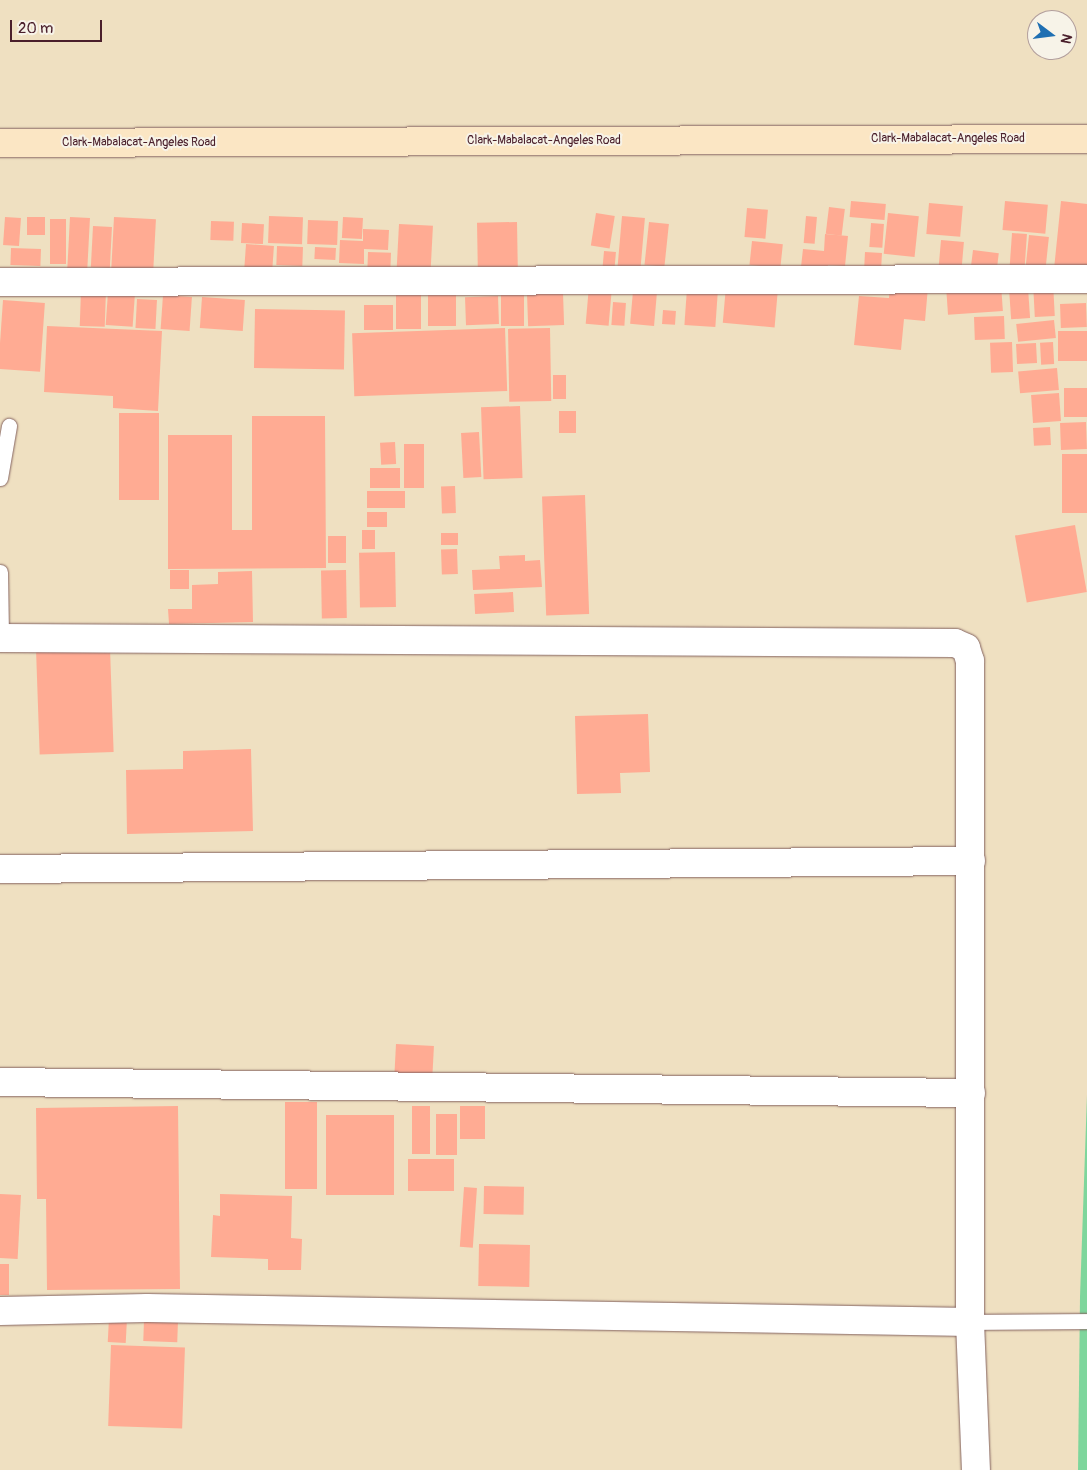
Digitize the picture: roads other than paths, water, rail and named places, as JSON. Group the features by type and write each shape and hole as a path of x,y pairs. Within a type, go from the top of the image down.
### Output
{"main road":[{"name":"Clark-Mabalacat-Angeles Road","path":"0,143 1087,139"}],"street":[{"path":"0,282 1087,279"},
{"path":"0,638 955,643 966,648 970,661 970,1322 976,1470"},
{"path":"0,870 971,861"},
{"path":"0,1082 971,1093"},
{"path":"0,1311 147,1308 970,1322"}],"lane":[{"path":"0,478 9,426"},
{"path":"0,572 0,638"},
{"path":"970,1322 1087,1321"}]}
